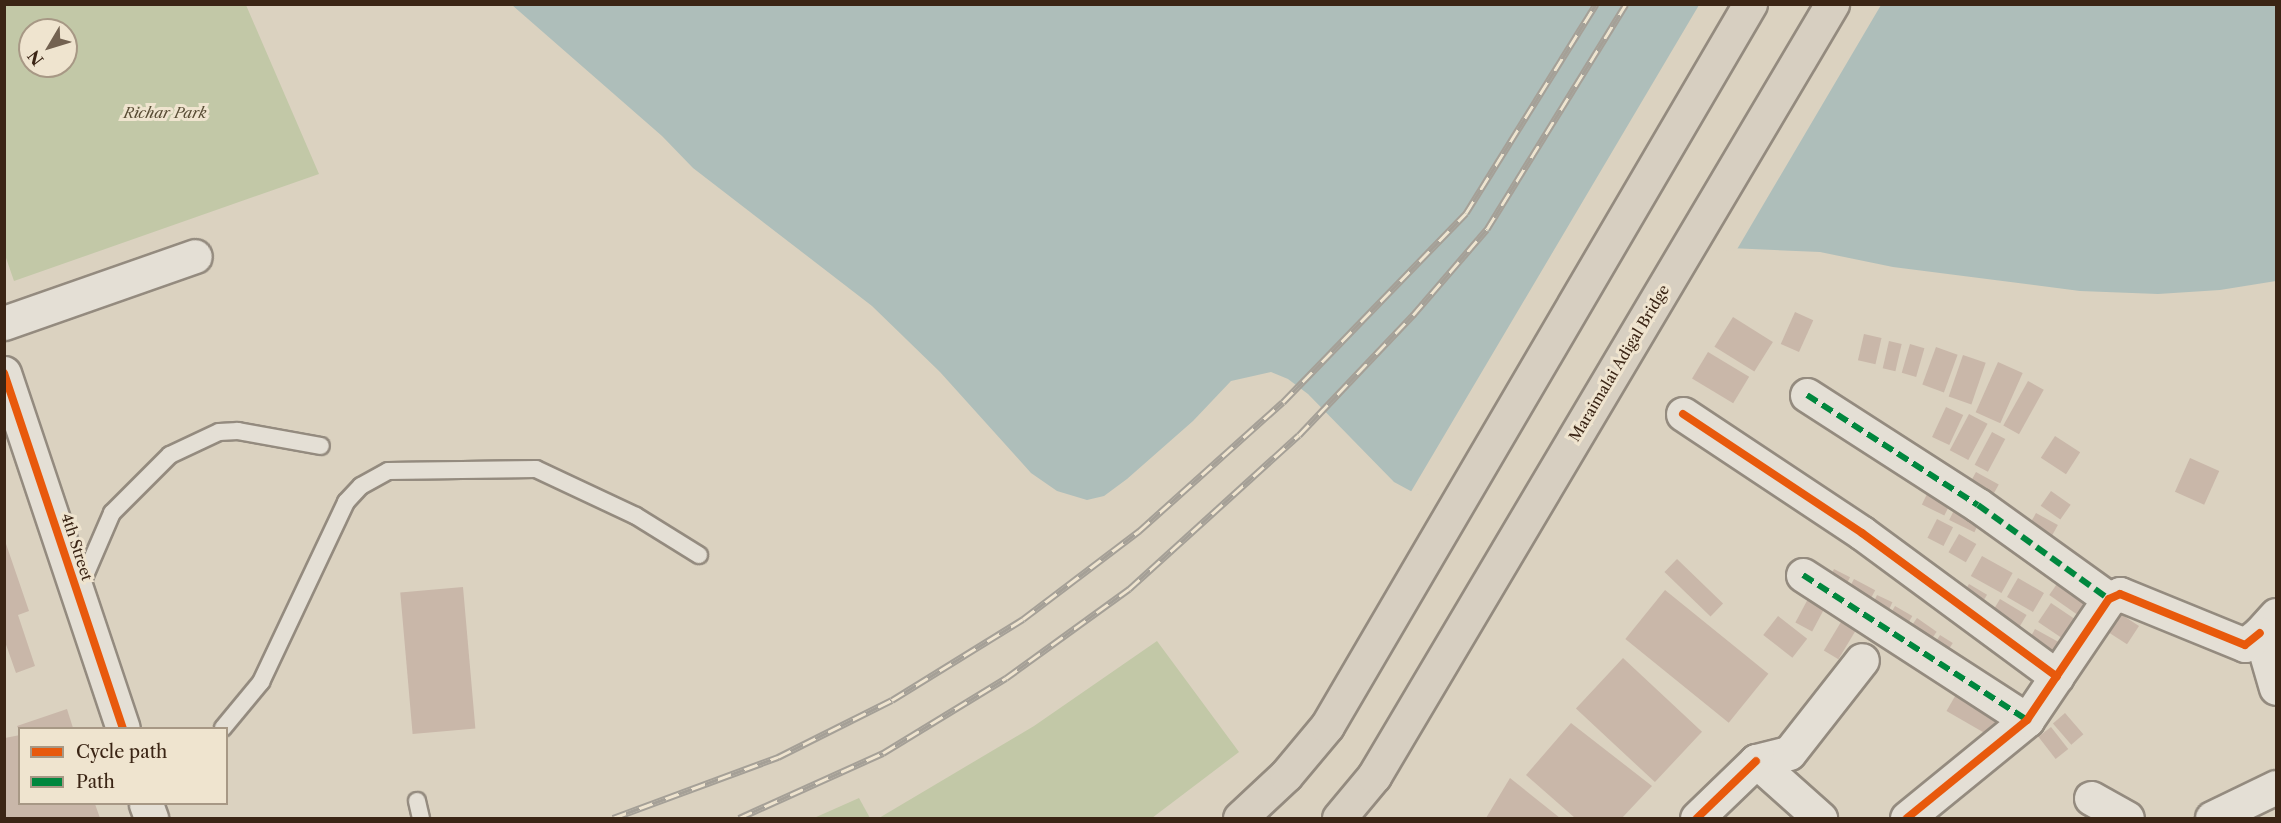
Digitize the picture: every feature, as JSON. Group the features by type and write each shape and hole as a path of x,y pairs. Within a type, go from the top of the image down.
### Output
{"main road":[{"path":"1240,819 1311,748 1348,691 1750,4"},
{"name":"Maraimalai Adigal Bridge","path":"1339,819 1374,776 1832,4"}],"street":[{"path":"4,323 195,256"},
{"name":"4th Street","path":"4,373 122,727"},
{"path":"1807,395 1978,505 2109,599"},
{"path":"1683,414 1862,533 2057,677"},
{"path":"1803,575 2027,720"},
{"path":"1907,819 2027,720 2109,599 2120,594 2245,645 2268,624"},
{"path":"2268,624 2277,688"},
{"path":"1697,819 1756,761 1789,753 1862,660"},
{"path":"1756,761 1820,819"},
{"path":"2212,819 2277,787"},
{"path":"2091,798 2127,819"}],"lane":[{"path":"78,594 85,567 112,513 170,455 219,432 238,431 321,446"},
{"path":"225,727 261,682 346,502 361,486 388,471 536,469 636,516 699,555"},
{"path":"417,801 421,819"}],"green space":[{"name":"Richar Park","path":"4,5 246,5 319,174 14,281 4,252"},
{"path":"1157,641 1239,752 1152,818 879,818 1034,726"},
{"path":"859,798 870,818 814,818"}],"shaded area":[{"path":"512,5 2276,5 2276,281 2220,290 2158,294 2080,291 1893,267 1820,252 1707,247 1616,273 1418,495 1394,482 1308,394 1288,379 1271,372 1231,381 1193,421 1127,479 1104,496 1087,500 1057,491 1031,473 940,372 872,306 693,168 662,136"}],"pier":[{"path":"1699,5 1881,5 1736,251 1707,250 1617,275 1578,313 1494,411 1438,491 1418,498 1409,495"}],"building":[{"path":"1795,312 1813,320 1799,352 1781,344"},
{"path":"1733,317 1773,342 1754,372 1714,347"},
{"path":"1864,334 1882,338 1875,364 1858,360"},
{"path":"1889,341 1902,344 1895,371 1883,368"},
{"path":"1910,344 1924,348 1916,377 1902,373"},
{"path":"1936,347 1958,355 1944,392 1922,385"},
{"path":"1708,352 1749,377 1733,403 1692,379"},
{"path":"1963,355 1986,363 1971,404 1949,397"},
{"path":"1998,362 2023,373 2000,423 1976,412"},
{"path":"2028,381 2044,390 2019,434 2003,426"},
{"path":"1946,407 1963,415 1949,445 1932,437"},
{"path":"1969,414 1988,424 1968,460 1950,450"},
{"path":"1992,432 2005,439 1988,472 1975,465"},
{"path":"2055,436 2080,452 2066,474 2041,458"},
{"path":"2190,458 2219,471 2204,505 2175,492"},
{"path":"1976,472 1999,485 1987,506 1964,493"},
{"path":"2051,491 2071,505 2060,520 2041,506"},
{"path":"1928,492 1950,503 1944,516 1922,505"},
{"path":"1958,502 1983,514 1974,532 1949,520"},
{"path":"2036,513 2058,525 2047,545 2025,533"},
{"path":"1937,519 1953,527 1944,546 1927,538"},
{"path":"1959,534 1976,544 1966,562 1948,552"},
{"path":"4,538 29,611 18,615 35,666 16,673 4,639"},
{"path":"1982,556 2013,573 2001,593 1971,576"},
{"path":"1677,559 1723,603 1711,616 1664,572"},
{"path":"1834,569 1850,577 1841,595 1825,587"},
{"path":"2018,578 2044,593 2033,612 2007,597"},
{"path":"1854,579 1875,590 1865,609 1844,598"},
{"path":"2059,581 2090,603 2080,617 2049,595"},
{"path":"1969,584 1987,595 1977,612 1959,601"},
{"path":"463,587 475,728 413,734 400,592"},
{"path":"1665,590 1768,674 1729,723 1625,639"},
{"path":"1877,595 1892,602 1884,619 1869,612"},
{"path":"1809,597 1826,606 1812,632 1795,623"},
{"path":"2000,599 2027,615 2014,636 1987,620"},
{"path":"2051,603 2076,620 2063,639 2038,622"},
{"path":"1895,606 1912,616 1902,633 1885,623"},
{"path":"2113,609 2139,626 2127,644 2101,627"},
{"path":"1847,612 1862,621 1838,659 1824,651"},
{"path":"1778,616 1807,639 1792,658 1763,635"},
{"path":"1917,618 1937,632 1924,650 1904,636"},
{"path":"2035,629 2060,643 2052,659 2026,645"},
{"path":"1940,635 1953,643 1942,660 1929,652"},
{"path":"1623,658 1702,732 1655,782 1576,708"},
{"path":"1958,691 2000,715 1988,735 1946,711"},
{"path":"67,709 73,727 18,728 17,726"},
{"path":"2065,713 2083,734 2071,745 2053,723"},
{"path":"1571,723 1652,786 1622,818 1575,818 1526,775"},
{"path":"2051,727 2068,749 2056,759 2038,737"},
{"path":"18,735 18,805 95,805 100,818 5,818 5,738"},
{"path":"1510,778 1560,818 1486,818"}],"railway":[{"path":"613,818 778,757 892,700 1023,619 1139,531 1283,402 1466,213 1596,4"},
{"path":"739,818 883,753 1006,678 1129,589 1299,435 1413,315 1487,229 1626,4"}],"marked path":[{"path":"1807,395 1978,505 2109,599"},
{"path":"1803,575 2027,720"}],"cycle path":[{"path":"4,373 123,727"},
{"path":"1683,414 1862,533 2057,677"},
{"path":"1907,818 2027,720 2109,599 2120,594 2245,645 2260,633"},
{"path":"1697,818 1756,761"}]}
